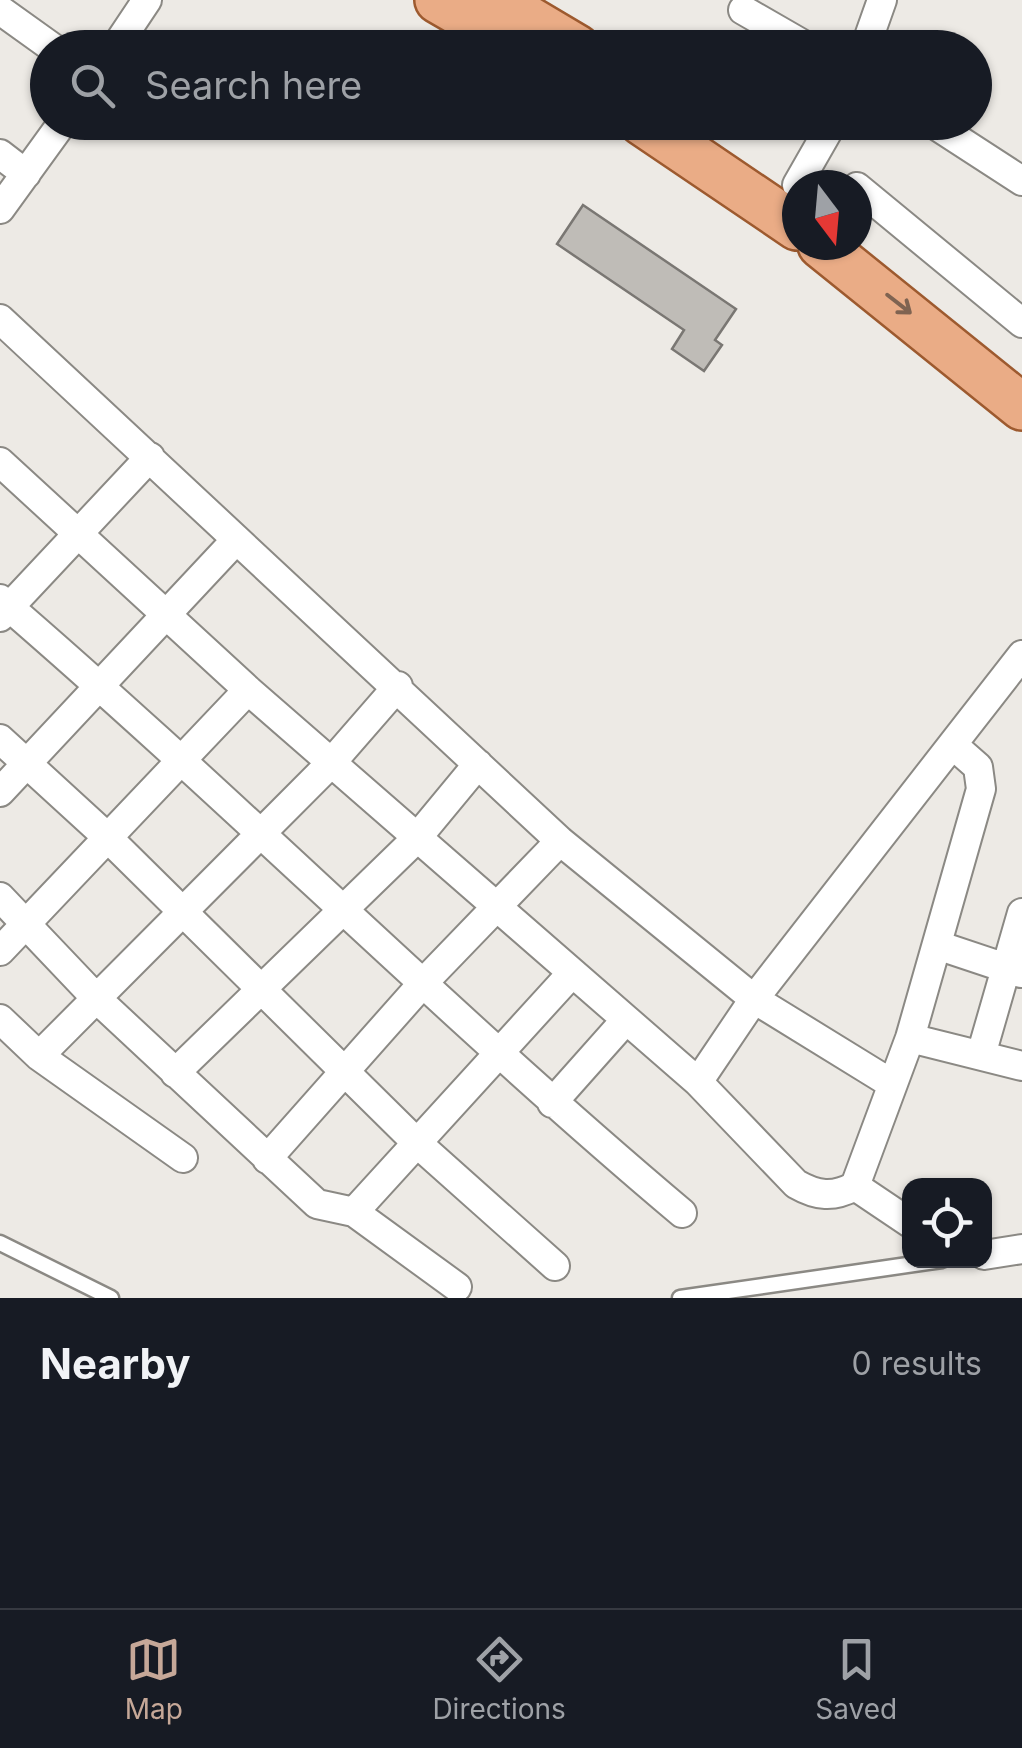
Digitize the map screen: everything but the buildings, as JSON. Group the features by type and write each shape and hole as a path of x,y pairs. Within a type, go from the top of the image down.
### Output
{"main road":[{"path":"438,0 490,30"},
{"path":"496,0 547,30"},
{"path":"684,140 782,181"},
{"path":"724,140 782,177"},
{"path":"872,247 1022,366"},
{"path":"840,260 1022,406"}],"street":[{"path":"127,30 147,0"},
{"path":"872,30 882,0"},
{"path":"0,10 30,32"},
{"path":"743,10 778,30"},
{"path":"0,208 50,140"},
{"path":"809,170 824,140"},
{"path":"959,140 1022,181"},
{"path":"0,154 26,174"},
{"path":"872,199 1022,323"},
{"path":"0,319 560,841 754,999 892,1084"},
{"path":"150,457 3,607 98,685 552,1104 682,1213"},
{"path":"0,462 248,690 624,1022 698,1082 796,1184 811,1192 832,1195 855,1186 910,1038 981,789 978,766 952,745"},
{"path":"0,792 235,541"},
{"path":"698,1082 754,999 952,745 1017,669"},
{"path":"40,1056 331,763 398,686"},
{"path":"0,951 248,690"},
{"path":"0,738 182,909 417,1143 555,1266"},
{"path":"175,1073 264,991 416,839 478,764"},
{"path":"267,1159 422,982 560,841"},
{"path":"0,896 96,999 318,1204 354,1212 457,1288"},
{"path":"982,1055 1014,971 1022,913"},
{"path":"937,945 1014,971"},
{"path":"354,1212 572,973"},
{"path":"0,1019 40,1056 183,1158"},
{"path":"552,1104 624,1022"},
{"path":"910,1038 1022,1066"},
{"path":"855,1186 902,1217"},
{"path":"992,1254 1022,1250"}],"lane":[{"path":"0,1243 111,1298"},
{"path":"680,1298 902,1266"}]}
